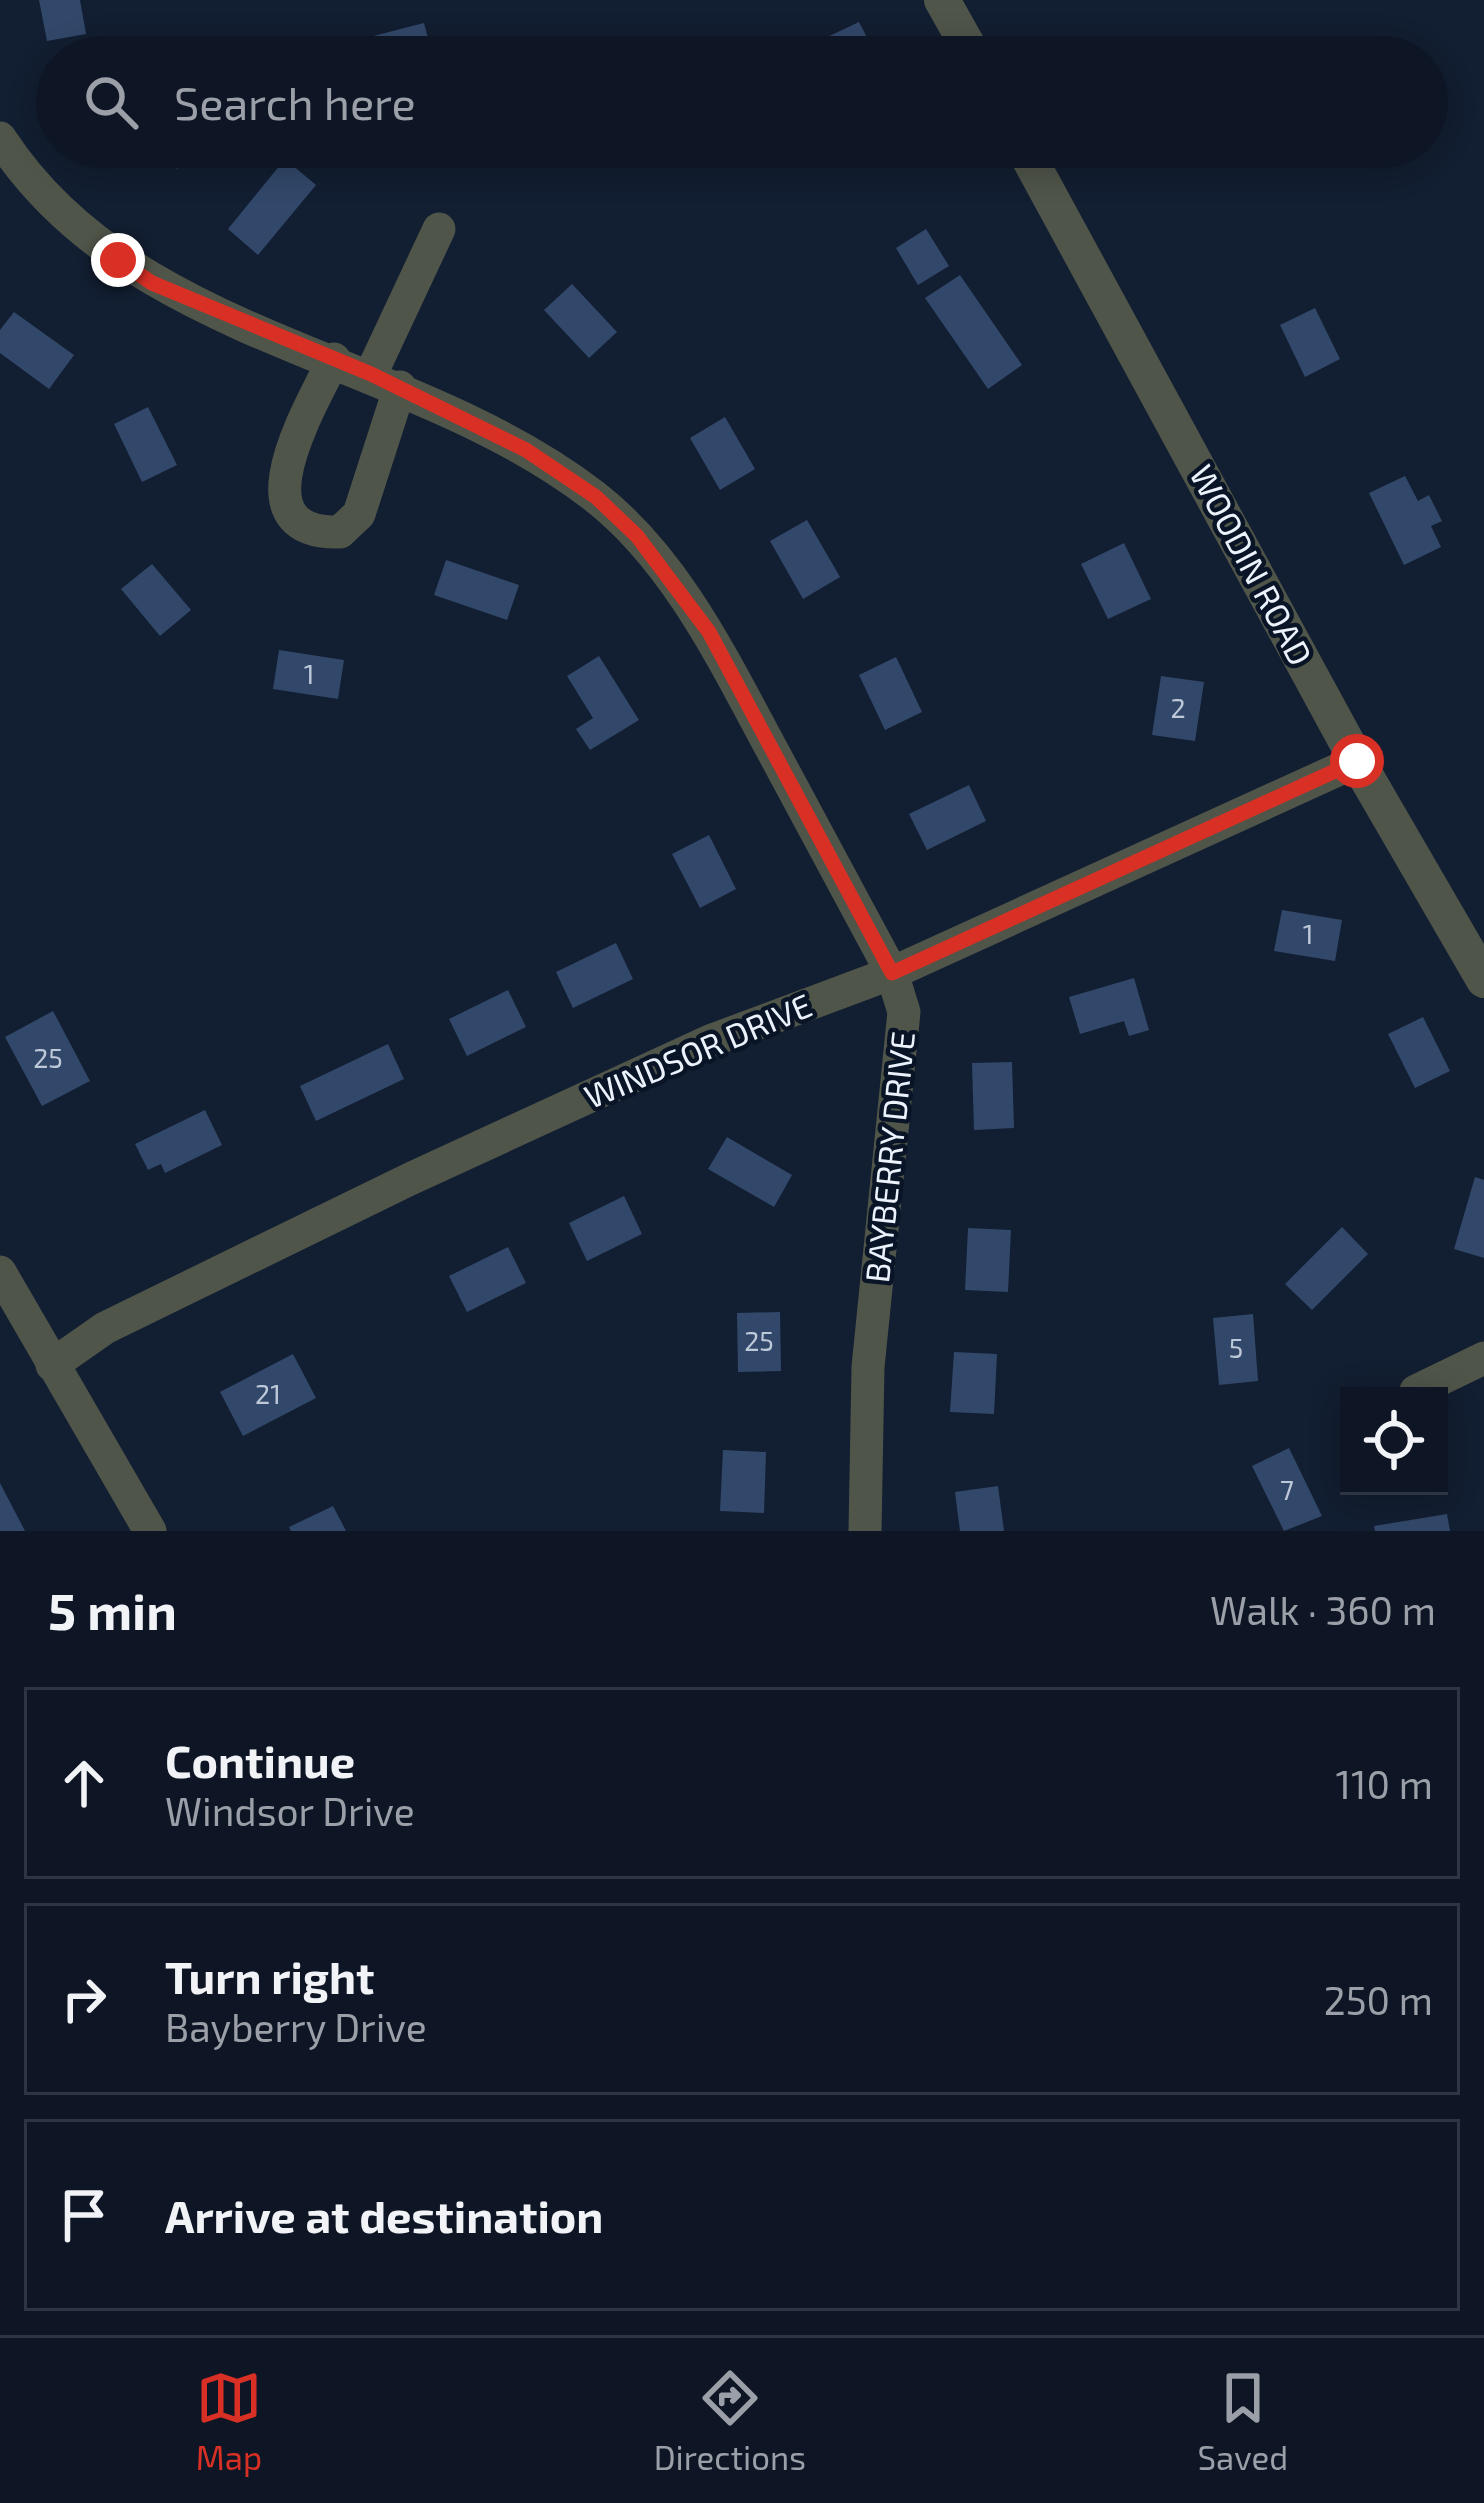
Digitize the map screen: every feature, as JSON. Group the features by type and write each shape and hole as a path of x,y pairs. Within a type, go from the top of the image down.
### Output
{"street":[{"path":"942,0 962,36"},
{"name":"BAYBERRY DRIVE","path":"0,138 56,206 152,283 386,381 526,450 596,497 637,536 709,632 892,973 904,1012 903,1063 868,1367 865,1531"},
{"name":"WOODIN ROAD","path":"1034,168 1357,761 1484,980"},
{"path":"334,359 295,444 283,494 294,520 312,530 340,532 359,514 386,381 439,230"},
{"name":"WINDSOR DRIVE","path":"52,1364 105,1328 410,1179 710,1041 892,973 1357,761"},
{"path":"0,1272 150,1531"},
{"path":"1422,1387 1484,1358"}],"building":[{"path":"39,0 80,0 86,34 46,36"},
{"path":"859,22 866,36 829,36"},
{"path":"424,23 427,36 373,36"},
{"path":"278,168 296,168 316,185 258,255 228,229"},
{"path":"926,229 949,266 918,285 896,248"},
{"path":"960,275 1022,365 988,389 925,298"},
{"path":"572,284 617,332 589,358 544,310"},
{"path":"1315,308 1340,359 1305,377 1280,325"},
{"path":"14,312 74,355 49,389 0,353 0,330"},
{"path":"148,407 177,465 142,482 114,424"},
{"path":"725,417 755,469 720,490 690,438"},
{"path":"1405,476 1418,501 1429,495 1442,521 1431,526 1441,547 1404,565 1369,493"},
{"path":"807,520 840,577 803,599 770,541"},
{"path":"1124,543 1151,599 1108,619 1081,564"},
{"path":"446,560 519,585 507,620 434,595"},
{"path":"152,564 191,610 160,636 121,589"},
{"path":"279,650 344,660 338,699 273,689"},
{"path":"599,656 639,720 590,750 576,729 593,718 567,676"},
{"path":"896,657 922,712 885,730 859,675"},
{"path":"1161,676 1204,682 1195,741 1152,735"},
{"path":"969,785 986,821 927,850 909,814"},
{"path":"709,835 736,889 700,908 672,854"},
{"path":"1282,910 1342,920 1335,961 1274,951"},
{"path":"616,943 633,979 573,1008 556,972"},
{"path":"1134,978 1149,1030 1129,1036 1124,1021 1080,1034 1069,997"},
{"path":"508,990 526,1027 467,1056 449,1019"},
{"path":"53,1011 90,1081 42,1106 5,1037"},
{"path":"1423,1017 1450,1071 1415,1088 1388,1034"},
{"path":"388,1044 404,1079 316,1121 300,1086"},
{"path":"1012,1062 1014,1128 974,1130 972,1063"},
{"path":"205,1110 222,1145 165,1173 161,1164 148,1170 135,1144"},
{"path":"727,1137 792,1175 774,1207 708,1169"},
{"path":"1475,1177 1484,1180 1484,1258 1454,1249"},
{"path":"624,1196 642,1234 587,1261 569,1223"},
{"path":"1342,1227 1368,1254 1312,1310 1285,1284"},
{"path":"968,1228 1011,1230 1008,1292 965,1290"},
{"path":"508,1247 526,1283 467,1312 449,1276"},
{"path":"780,1312 781,1371 738,1372 737,1313"},
{"path":"1253,1314 1258,1381 1219,1385 1213,1318"},
{"path":"954,1352 997,1354 994,1414 950,1412"},
{"path":"293,1354 316,1398 243,1436 220,1392"},
{"path":"1289,1448 1322,1516 1284,1531 1252,1466"},
{"path":"723,1450 766,1452 764,1513 720,1511"},
{"path":"0,1483 25,1531 0,1531"},
{"path":"998,1486 1004,1531 960,1531 955,1492"},
{"path":"333,1506 346,1531 291,1531 289,1527"},
{"path":"1447,1514 1450,1531 1375,1531 1374,1526"}],"route":[{"path":"118,260 152,283 371,374 526,450 596,497 637,536 709,632 892,973 1357,761"}]}
